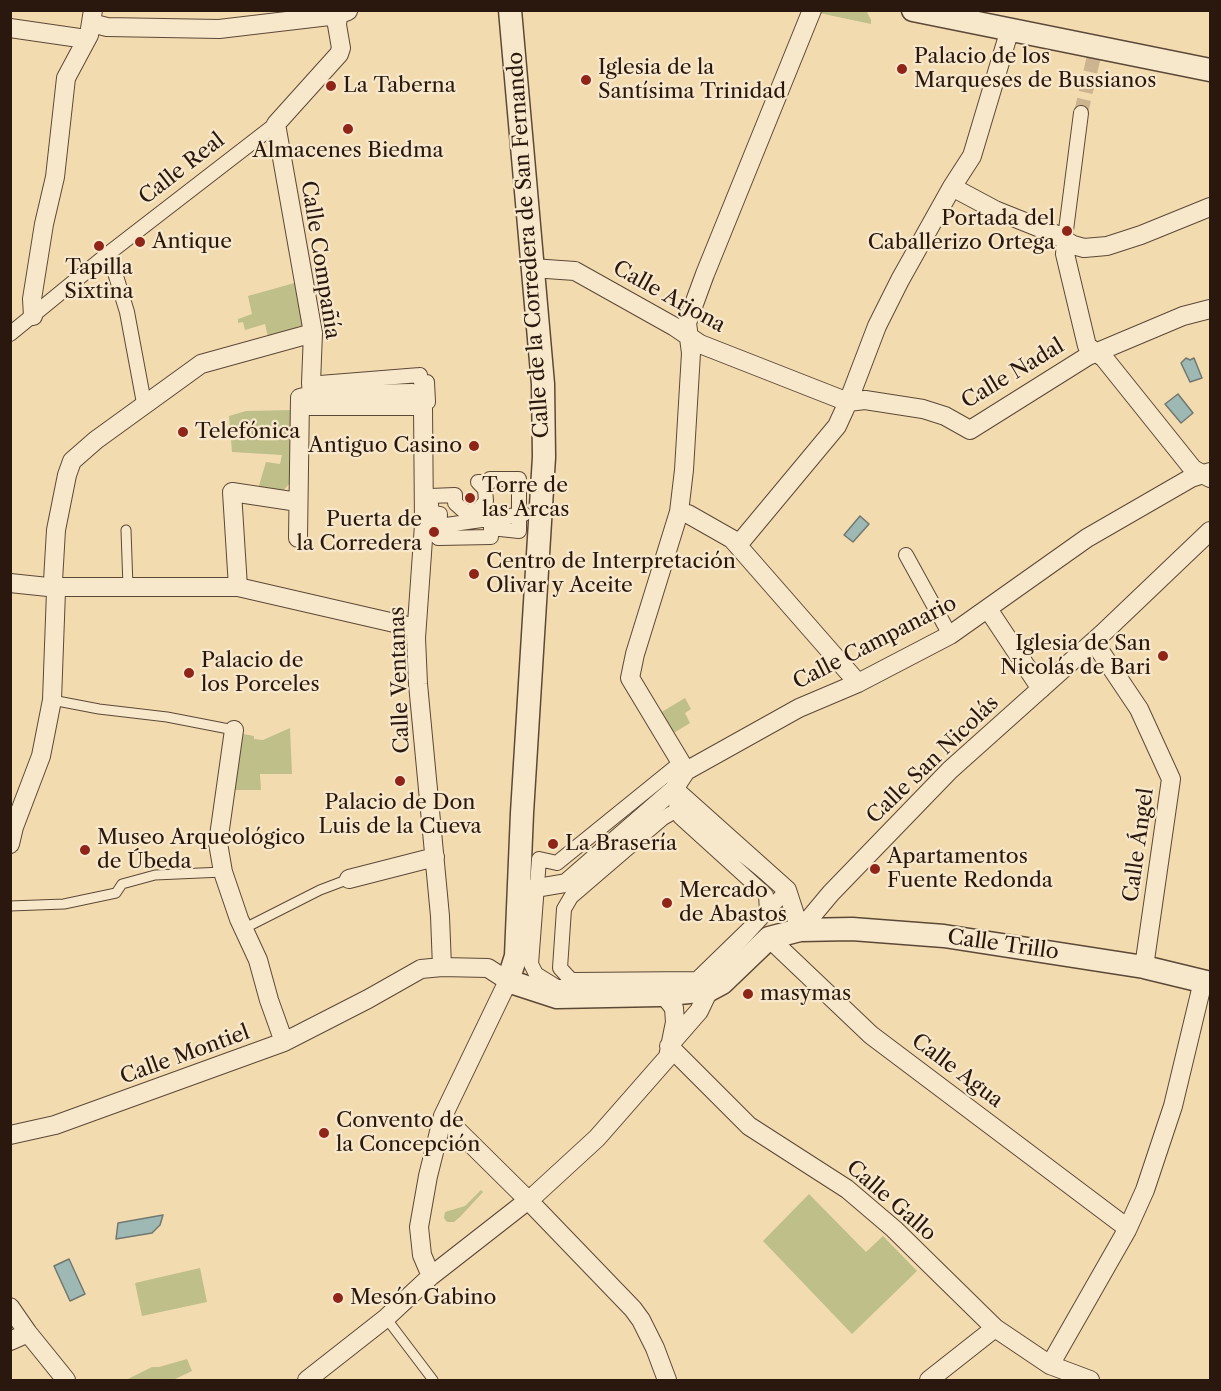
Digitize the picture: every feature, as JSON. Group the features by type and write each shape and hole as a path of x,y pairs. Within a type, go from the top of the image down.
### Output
{"street":[{"name":"Calle de la Corredera de San Fernando","path":"508,981 516,956 528,890 544,457 543,384 510,10"},
{"path":"528,890 566,883 674,789 686,771 630,678 635,654 679,512 684,470 691,353 687,323 812,10"},
{"path":"913,10 1010,29 1095,51 1210,70"},
{"path":"10,28 90,24 107,27 219,29 332,13"},
{"name":"Calle Real","path":"10,334 276,123 339,54 341,48 337,25 332,13"},
{"path":"33,316 32,298 44,224 55,177 66,78 90,24"},
{"path":"738,545 837,426 882,317 900,280 972,156 1010,29"},
{"path":"1081,113 1065,254 1087,346 1104,358 1194,469 1208,475"},
{"name":"Calle Compañía","path":"276,123 313,333 312,394"},
{"path":"952,187 995,210 1055,234 1066,235 1084,248 1107,246 1142,235 1210,207"},
{"path":"110,253 127,312 144,403"},
{"name":"Calle Arjona","path":"532,268 575,271 675,327 700,344 848,402"},
{"path":"1097,352 1183,316 1210,309"},
{"path":"10,844 14,827 41,756 52,700 56,530 66,475 72,461 144,403 201,364 313,333"},
{"name":"Calle Nadal","path":"848,402 865,400 923,409 945,416 970,430 1097,352"},
{"name":"Calle Ventanas","path":"312,394 412,393 419,397 423,405 431,526 416,628 418,684 435,857 442,967"},
{"path":"298,538 300,398 312,394"},
{"name":"Calle Campanario","path":"686,771 799,708 858,683 950,635 1087,538 1191,478 1208,475"},
{"path":"490,479 519,479 521,513 519,531 491,528 491,537 438,538 431,526 440,514 432,513 430,496 455,495 455,504 465,512 478,510 486,501 485,489 478,482 490,482 490,479"},
{"path":"238,587 232,492 298,502"},
{"path":"679,512 697,519 732,539 858,683"},
{"name":"Calle San Nicolás","path":"800,930 831,893 950,770 1094,642 1210,531"},
{"path":"906,555 950,635"},
{"path":"10,583 54,586 238,587 416,628"},
{"path":"988,609 1041,689"},
{"name":"Calle Ángel","path":"1094,642 1139,709 1171,779 1144,967"},
{"path":"234,730 218,837 223,872 243,929 258,960 269,1000 285,1042"},
{"path":"678,765 674,789 677,810 663,818 571,897 564,909 560,968 571,980 697,979 767,911 766,895 680,817 686,810 787,890 700,985 557,987 536,974 531,964 528,890 539,859 556,863 678,765"},
{"path":"674,789 787,890 800,930"},
{"path":"349,879 435,857"},
{"name":"Calle Trillo","path":"769,938 800,930 852,929 944,936 1144,967 1207,982"},
{"path":"431,1276 422,1255 419,1227 428,1176 443,1116 508,981 557,997 659,995 709,990 722,983 769,938"},
{"name":"Calle Agua","path":"769,938 871,1035 1127,1230"},
{"name":"Calle Montiel","path":"10,1135 55,1125 285,1042 369,999 421,969 488,968 508,981"},
{"path":"1050,1365 1127,1230 1144,1190 1173,1106 1207,982"},
{"path":"669,1046 699,1011 709,990"},
{"path":"307,1380 386,1318 431,1276 528,1200 597,1138 668,1057 675,1022 675,1008 667,999 659,995"},
{"name":"Calle Gallo","path":"669,1046 749,1126 847,1189 894,1229 995,1328 1050,1365 1090,1380"},
{"path":"443,1116 633,1309 655,1348 667,1380"},
{"path":"10,1307 66,1380"},
{"path":"929,1380 995,1328"},
{"path":"10,1341 28,1333"}],"lane":[{"path":"126,530 128,586"},
{"path":"52,700 99,709 167,717 234,730"},
{"path":"10,906 64,904 116,893 122,884 155,875 223,872"},
{"path":"243,929 320,890 349,879"},
{"path":"386,1318 433,1380"}],"green space":[{"path":"820,11 867,12 871,24 819,13"},
{"path":"298,282 309,326 268,337 265,324 245,330 243,322 238,323 238,319 252,314 248,296"},
{"path":"293,410 294,479 281,493 258,489 266,462 280,464 282,455 232,452 229,416 246,411"},
{"path":"685,698 691,709 685,713 690,723 672,734 660,713"},
{"path":"290,728 292,774 260,774 261,790 229,790 237,733 263,740"},
{"path":"481,1190 483,1192 460,1217 454,1222 447,1222 444,1218 445,1212 465,1206"},
{"path":"809,1194 866,1252 883,1236 917,1271 852,1334 763,1241"},
{"path":"200,1268 207,1302 142,1316 135,1283"},
{"path":"187,1359 192,1371 173,1380 126,1380 152,1367"}],"water":[{"path":"1186,358 1190,360 1194,358 1202,378 1190,382 1181,363"},
{"path":"1178,394 1193,413 1181,423 1165,404"},
{"path":"860,516 869,524 853,542 844,535"},
{"path":"163,1215 160,1225 152,1233 116,1239 118,1223"},
{"path":"69,1259 85,1294 70,1301 54,1266"}],"tunnel":[{"path":"1081,113 1094,56"}],"place":[{"name":"Palacio de los Marqueses de Bussianos","path":"902,69"},
{"name":"Iglesia de la Santísima Trinidad","path":"586,80"},
{"name":"La Taberna","path":"331,86"},
{"name":"Almacenes Biedma","path":"348,129"},
{"name":"Portada del Caballerizo Ortega","path":"1067,231"},
{"name":"Antique","path":"140,242"},
{"name":"Tapilla Sixtina","path":"99,246"},
{"name":"Telefónica","path":"183,432"},
{"name":"Antiguo Casino","path":"474,446"},
{"name":"Torre de las Arcas","path":"470,498"},
{"name":"Puerta de la Corredera","path":"434,532"},
{"name":"Centro de Interpretación Olivar y Aceite","path":"474,574"},
{"name":"Iglesia de San Nicolás de Bari","path":"1163,656"},
{"name":"Palacio de los Porceles","path":"189,673"},
{"name":"Palacio de Don Luis de la Cueva","path":"400,781"},
{"name":"La Brasería","path":"553,844"},
{"name":"Museo Arqueológico de Úbeda","path":"85,850"},
{"name":"Apartamentos Fuente Redonda","path":"875,869"},
{"name":"Mercado de Abastos","path":"667,903"},
{"name":"masymas","path":"748,994"},
{"name":"Convento de la Concepción","path":"324,1133"},
{"name":"Mesón Gabino","path":"338,1298"}]}
